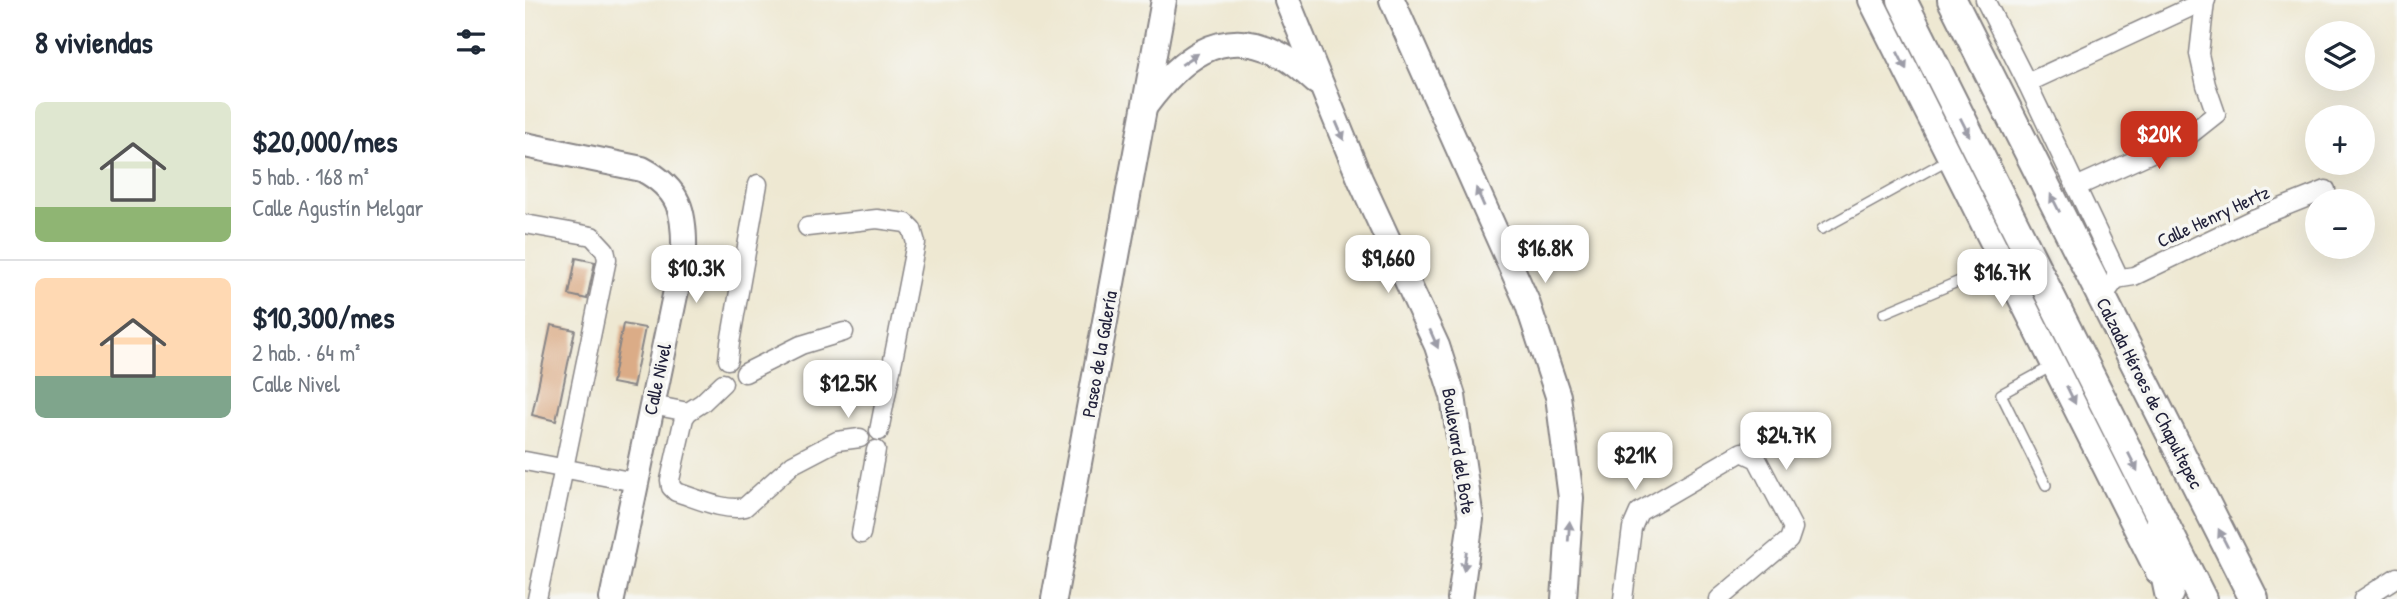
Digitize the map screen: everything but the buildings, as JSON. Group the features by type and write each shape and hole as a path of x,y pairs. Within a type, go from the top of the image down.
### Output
{"main road":[{"path":"1902,0 2202,599"},
{"name":"Calzada Héroes de Chapultepec","path":"1952,0 2109,288 2254,599"},
{"path":"2149,494 2170,596"}],"street":[{"name":"Paseo de la Galería","path":"1054,599 1164,0"},
{"name":"Boulevard del Bote","path":"1287,0 1360,178 1437,346 1453,396 1471,519 1460,599"},
{"path":"1392,0 1527,302 1558,396 1571,498 1564,599"},
{"path":"1871,0 2170,596"},
{"path":"1985,0 2116,271 2109,288"},
{"path":"2077,187 2187,137 2217,114 2206,85 2199,54 2205,0"},
{"path":"2027,83 2205,0"},
{"path":"1143,108 1182,64 1198,53 1224,43 1246,44 1275,51 1293,62 1321,86"},
{"name":"Calle Nivel","path":"525,145 642,169 657,177 676,199 683,213 684,252 612,599"},
{"path":"729,360 758,184"},
{"name":"Calle Henry Hertz","path":"2109,288 2253,219 2305,198"},
{"path":"807,227 877,219 906,223 915,235 916,243 879,431 883,441 876,450 861,534"},
{"path":"525,224 592,236 605,250 607,260 537,599"},
{"path":"745,373 740,363 729,360 722,364 719,377 728,386 740,383 745,373 801,345 844,332"},
{"path":"723,383 702,404 688,412 681,427 670,480 671,487 676,492 738,508 745,506 773,480 811,454 837,441 860,438 867,429 879,431"},
{"path":"652,405 688,412"},
{"path":"860,438 865,448 876,450"},
{"path":"1623,599 1632,528 1639,512 1742,452 1757,459 1793,528 1789,540 1720,599"},
{"path":"525,461 635,482"},
{"path":"2363,599 2397,577"}],"lane":[{"path":"1822,229 1951,158"},
{"path":"1884,313 2004,262"},
{"path":"2046,485 2001,394 2055,364"}]}
